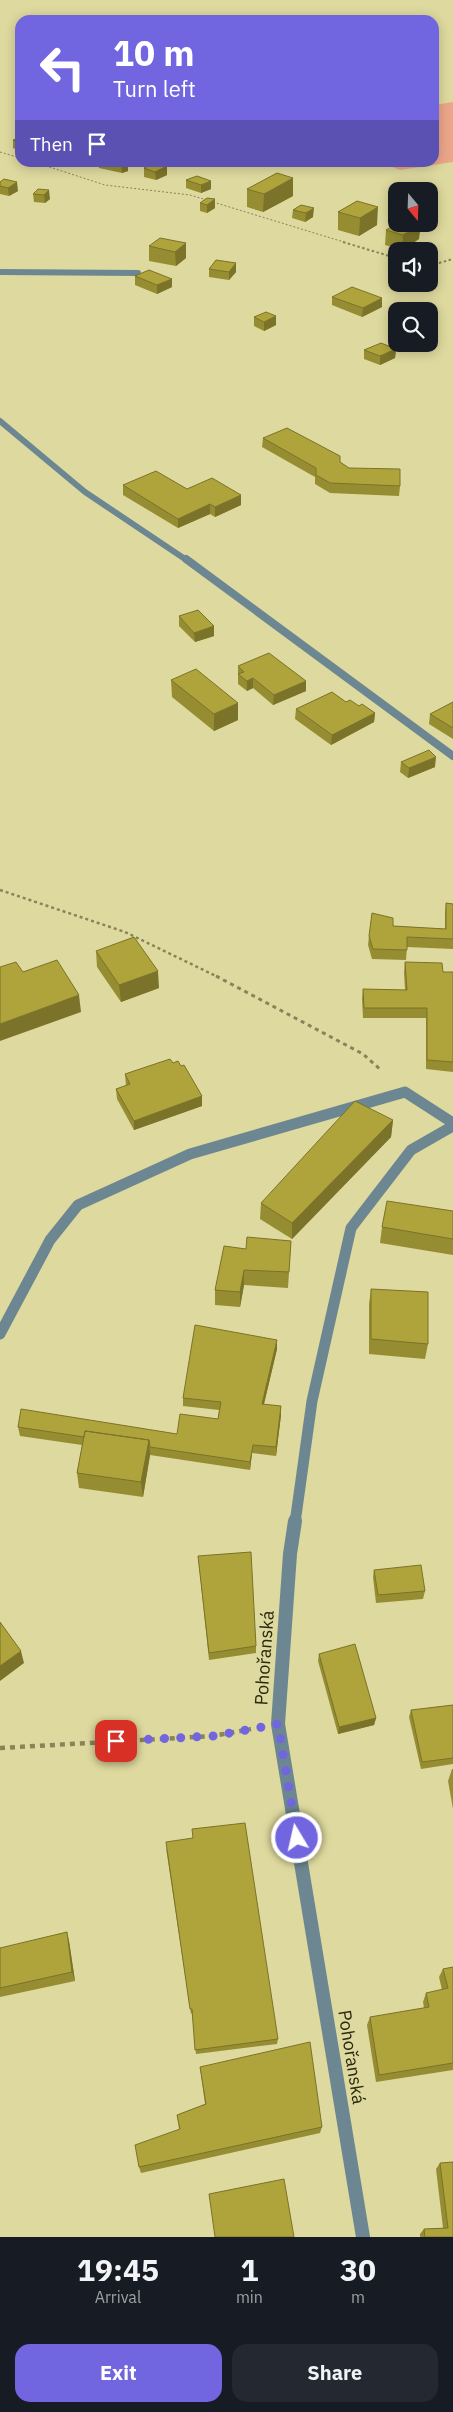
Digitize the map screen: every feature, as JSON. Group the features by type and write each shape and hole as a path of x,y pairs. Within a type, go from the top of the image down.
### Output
{"street":[{"path":"0,272 138,273"},
{"path":"0,421 85,492 180,555 453,756"},
{"path":"0,1334 50,1240 78,1205 190,1154 404,1092 453,1124"},
{"name":"Pohořanská","path":"363,2237 278,1724 290,1554 312,1400 351,1228 411,1150 453,1124"}],"path":[{"path":"0,152 15,156"},
{"path":"49,167 105,185 190,195 388,256"},
{"path":"438,263 453,259"},
{"path":"0,890 125,932 216,976 363,1054 404,1092"},
{"path":"0,1748 214,1736 278,1724"}],"shaded area":[{"path":"453,102 453,162 439,164 439,104"},
{"path":"392,167 420,167 400,170"}],"building":[{"path":"146,167 165,167 155,172 144,168"},
{"path":"277,173 293,178 264,194 247,189"},
{"path":"197,176 211,181 201,185 186,180"},
{"path":"4,179 17,182 8,188 0,186 0,182"},
{"path":"38,189 49,190 44,195 33,194"},
{"path":"207,198 215,199 207,205 200,203"},
{"path":"357,201 378,207 360,218 338,212"},
{"path":"301,205 314,208 306,213 293,210"},
{"path":"393,232 408,232 403,235"},
{"path":"160,238 186,243 175,252 149,246"},
{"path":"216,260 236,263 229,272 209,269"},
{"path":"149,270 172,279 157,285 135,276"},
{"path":"352,287 382,298 363,308 332,297"},
{"path":"266,312 276,316 264,322 254,317"},
{"path":"381,343 388,346 389,352 380,356 364,350"},
{"path":"287,428 340,456 340,462 349,468 400,469 400,486 330,483 316,475 316,468 263,438"},
{"path":"156,471 187,489 212,478 241,495 215,507 210,504 178,519 123,485"},
{"path":"198,610 214,626 194,633 179,616"},
{"path":"269,653 306,681 274,695 253,678 247,681 238,674 244,672 238,666"},
{"path":"196,669 238,703 214,714 171,680"},
{"path":"332,692 346,702 350,700 359,706 362,704 375,713 332,735 296,709"},
{"path":"453,702 453,728 430,714"},
{"path":"429,750 436,757 409,768 401,762"},
{"path":"446,903 453,904 453,939 407,937 407,950 373,949 369,936 372,913 393,918 393,926 446,929"},
{"path":"134,937 158,971 119,985 96,951"},
{"path":"57,960 79,995 0,1024 0,967 16,962 23,972"},
{"path":"405,962 442,963 443,972 453,972 453,1062 427,1060 427,1008 364,1008 363,989 407,990"},
{"path":"170,1059 173,1063 178,1061 181,1066 184,1065 202,1096 134,1121 116,1089 130,1084 125,1074"},
{"path":"355,1101 393,1120 292,1223 261,1203"},
{"path":"387,1201 453,1211 453,1239 382,1227"},
{"path":"247,1237 291,1241 289,1272 244,1270 240,1292 215,1290 224,1246 246,1249"},
{"path":"371,1289 428,1292 428,1344 371,1339"},
{"path":"195,1325 277,1340 262,1404 281,1406 276,1447 253,1445 250,1462 150,1447 149,1440 85,1431 84,1437 18,1427 21,1409 177,1434 180,1414 218,1419 221,1402 183,1398"},
{"path":"85,1431 149,1440 141,1482 77,1473"},
{"path":"251,1552 256,1646 209,1653 198,1556"},
{"path":"421,1565 425,1591 378,1595 374,1570"},
{"path":"0,1622 21,1651 0,1666"},
{"path":"355,1644 376,1718 339,1727 319,1654"},
{"path":"453,1705 453,1758 422,1762 411,1710"},
{"path":"245,1823 278,2039 195,2050 192,2009 190,2009 166,1842 193,1838 192,1829"},
{"path":"67,1932 72,1972 0,1988 0,1948"},
{"path":"453,1967 453,2063 379,2075 370,2017 429,2007 426,1993 448,1988 443,1969"},
{"path":"310,2042 322,2127 139,2167 135,2145 180,2129 177,2115 206,2104 200,2067"},
{"path":"453,2162 453,2237 425,2237 424,2229 448,2228 440,2163"},
{"path":"284,2179 294,2237 215,2237 209,2194"}],"route":[{"path":"116,1741 214,1736 278,1724 297,1838"}]}
